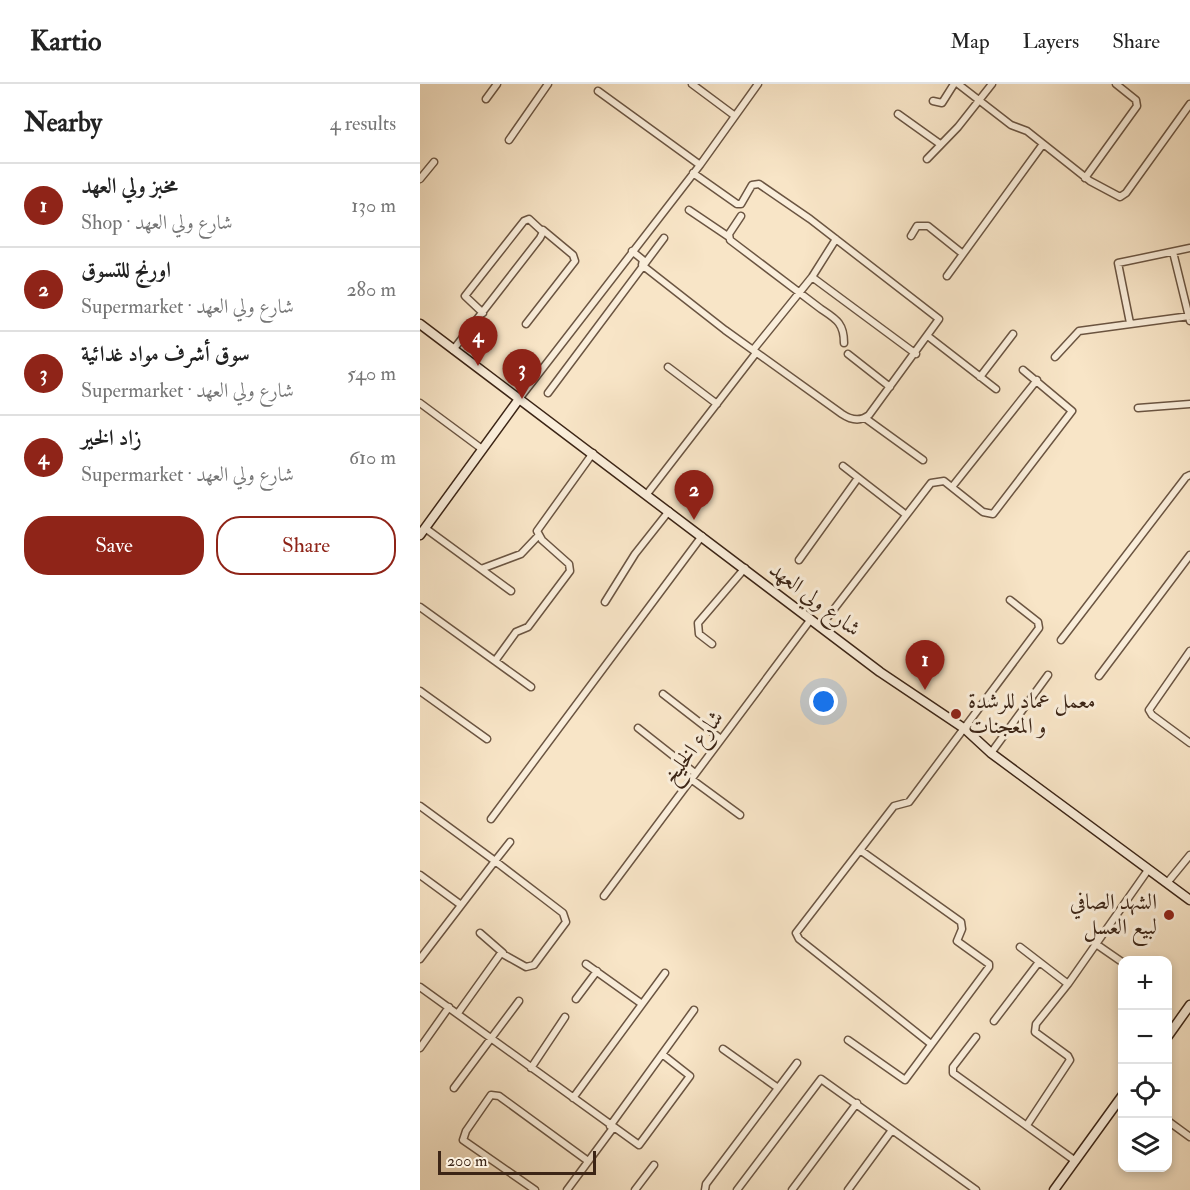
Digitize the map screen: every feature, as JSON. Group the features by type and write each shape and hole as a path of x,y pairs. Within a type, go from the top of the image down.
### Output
{"main road":[{"name":"شارع ولي العهد","path":"420,324 880,672 965,729 991,753 1190,900"},
{"path":"423,531 519,399"},
{"path":"1172,1029 1190,1005"},
{"path":"1054,1190 1118,1101"}],"street":[{"path":"486,99 497,84"},
{"path":"509,140 548,84"},
{"path":"692,84 735,116"},
{"path":"519,399 700,165 758,84"},
{"path":"933,101 942,103 956,84 1043,144 1085,178 1116,197 1123,196 1190,104"},
{"path":"927,159 992,84"},
{"path":"1085,178 1137,106 1136,100 1116,84"},
{"path":"598,91 700,165"},
{"path":"898,114 940,144"},
{"path":"947,276 1043,144"},
{"path":"420,179 434,162"},
{"path":"693,173 737,204 741,204 752,185 759,184 836,239 939,319 929,337 866,418"},
{"path":"689,210 729,237 798,292 837,318 843,330 844,343"},
{"path":"729,237 741,216"},
{"path":"483,313 465,296 524,221 529,219 573,255 576,261 526,324"},
{"path":"453,350 540,238 543,232 538,225"},
{"path":"910,236 917,226 928,226 963,254"},
{"path":"548,393 664,238"},
{"path":"647,494 812,276 836,239"},
{"path":"1130,323 1118,263 1190,248"},
{"path":"632,251 643,260 642,265"},
{"path":"1055,357 1079,331 1130,323 1189,318 1173,252"},
{"path":"642,265 755,352 842,414 852,420 866,418 924,460"},
{"path":"812,276 916,354"},
{"path":"980,377 1013,334"},
{"path":"929,337 996,389"},
{"path":"848,354 890,387"},
{"path":"668,367 717,404"},
{"path":"821,626 931,483 944,481 983,512 993,514 1071,414 1071,408 1023,370"},
{"path":"952,487 1037,380"},
{"path":"420,403 482,449"},
{"path":"1138,408 1190,404"},
{"path":"481,569 521,554 538,535 538,528 593,453"},
{"path":"843,466 905,514"},
{"path":"1061,640 1190,475"},
{"path":"799,560 858,478"},
{"path":"604,602 635,554 669,511"},
{"path":"423,531 511,591"},
{"path":"495,661 516,632 528,627 571,568 538,535"},
{"path":"491,819 702,536"},
{"path":"1099,676 1190,555"},
{"path":"712,644 699,634 698,623 745,568"},
{"path":"931,1044 796,936 894,806 909,802 1039,628 1038,622 1010,600"},
{"path":"420,607 531,687"},
{"name":"شارع الخليخ","path":"604,896 811,619"},
{"path":"1190,651 1149,710 1152,715 1190,743"},
{"path":"991,753 1048,675"},
{"path":"420,691 487,739"},
{"path":"663,694 721,739"},
{"path":"638,728 740,815"},
{"path":"420,806 563,912 566,919 534,965 526,967 503,953 480,933"},
{"path":"420,959 510,842"},
{"path":"848,1040 903,1080 989,964 957,941 962,929 961,922 860,850"},
{"path":"1167,883 1190,855"},
{"path":"1027,1125 1070,1060 1068,1056 1035,1032 1034,1028 1068,984 1148,870"},
{"path":"420,874 461,905"},
{"path":"1096,944 1118,959"},
{"path":"1020,947 1068,984"},
{"path":"458,1013 503,953"},
{"path":"994,1021 1039,962"},
{"path":"586,964 642,1004"},
{"path":"576,999 597,972"},
{"path":"573,1098 665,973"},
{"path":"420,987 640,1145 690,1076 662,1054"},
{"path":"454,1088 519,1001"},
{"path":"420,1048 449,1007"},
{"path":"567,1190 694,1010"},
{"path":"531,1068 565,1017"},
{"path":"976,1037 953,1067 953,1073 1074,1160"},
{"path":"723,1049 778,1088"},
{"path":"705,1190 706,1184 797,1062"},
{"path":"737,1190 818,1081 825,1080 976,1190"},
{"path":"535,1190 463,1140 466,1131 491,1095 499,1095 588,1161"},
{"path":"792,1190 857,1103"},
{"path":"1172,1124 1190,1137"},
{"path":"848,1190 892,1130"},
{"path":"635,1190 654,1165"}],"place":[{"name":"زاد الخير","path":"478,366"},
{"name":"سوق أشرف مواد غدائية","path":"522,399"},
{"name":"اورنج للتسوق","path":"694,520"},
{"name":"مخبز ولي العهد","path":"925,690"},
{"name":"معمل عماد للرشدة و المعجنات","path":"956,714"},
{"name":"الشهد الصافي لبيع العسل","path":"1169,915"}]}
